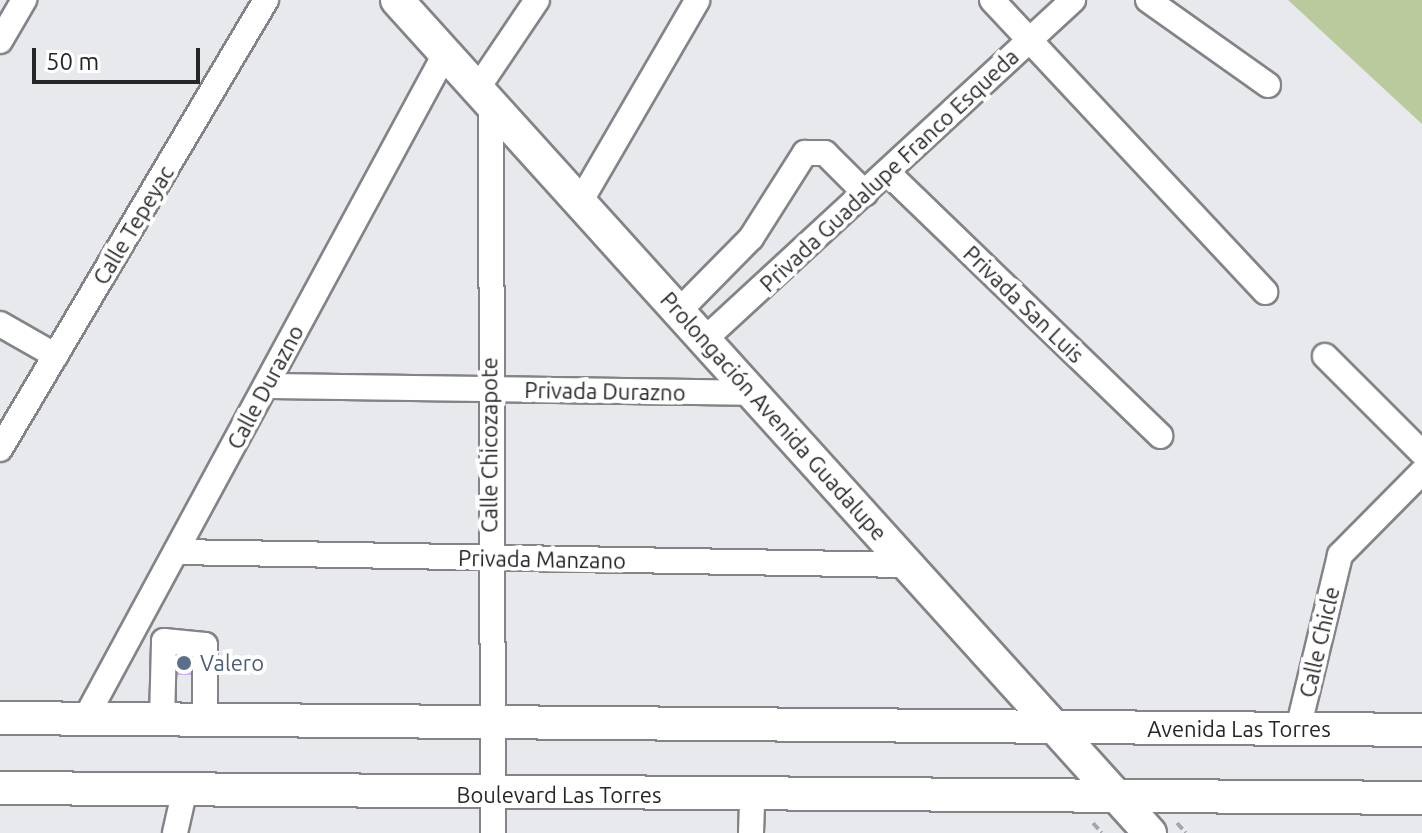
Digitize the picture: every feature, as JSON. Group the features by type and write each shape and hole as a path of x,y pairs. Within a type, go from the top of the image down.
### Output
{"main road":[{"name":"Prolongación Avenida Guadalupe","path":"397,0 1150,833"},
{"path":"0,718 1056,729"},
{"name":"Avenida Las Torres","path":"1056,729 1422,730"},
{"name":"Boulevard Las Torres","path":"0,788 184,793 1118,797"},
{"path":"1118,797 1422,798"}],"street":[{"path":"0,41 24,0"},
{"name":"Calle Tepeyac","path":"0,449 266,0"},
{"path":"484,96 537,0"},
{"path":"992,0 1265,292"},
{"name":"Privada Guadalupe Franco Esqueda","path":"704,340 1073,0"},
{"path":"1148,0 1268,85"},
{"path":"580,202 697,1"},
{"name":"Calle Durazno","path":"85,719 445,54"},
{"name":"Calle Chicozapote","path":"484,96 493,833"},
{"path":"679,311 751,238 805,153 825,153 865,193"},
{"name":"Privada San Luis","path":"887,172 1160,436"},
{"path":"0,324 56,356"},
{"path":"1325,356 1422,453"},
{"name":"Privada Durazno","path":"266,386 753,393"},
{"name":"Calle Chicle","path":"1298,729 1340,555 1422,472"},
{"name":"Privada Manzano","path":"176,552 908,565"},
{"path":"143,612 164,641 162,720"},
{"path":"164,641 205,645 205,720"},
{"path":"175,833 184,793"},
{"path":"751,833 752,795"}],"path":[{"path":"1091,821 1102,833"}],"green space":[{"path":"1288,0 1422,0 1422,124"}],"building":[{"name":"Valero","path":"155,649 213,649 213,675 155,675"}],"place":[{"name":"Valero","path":"184,663"}]}
